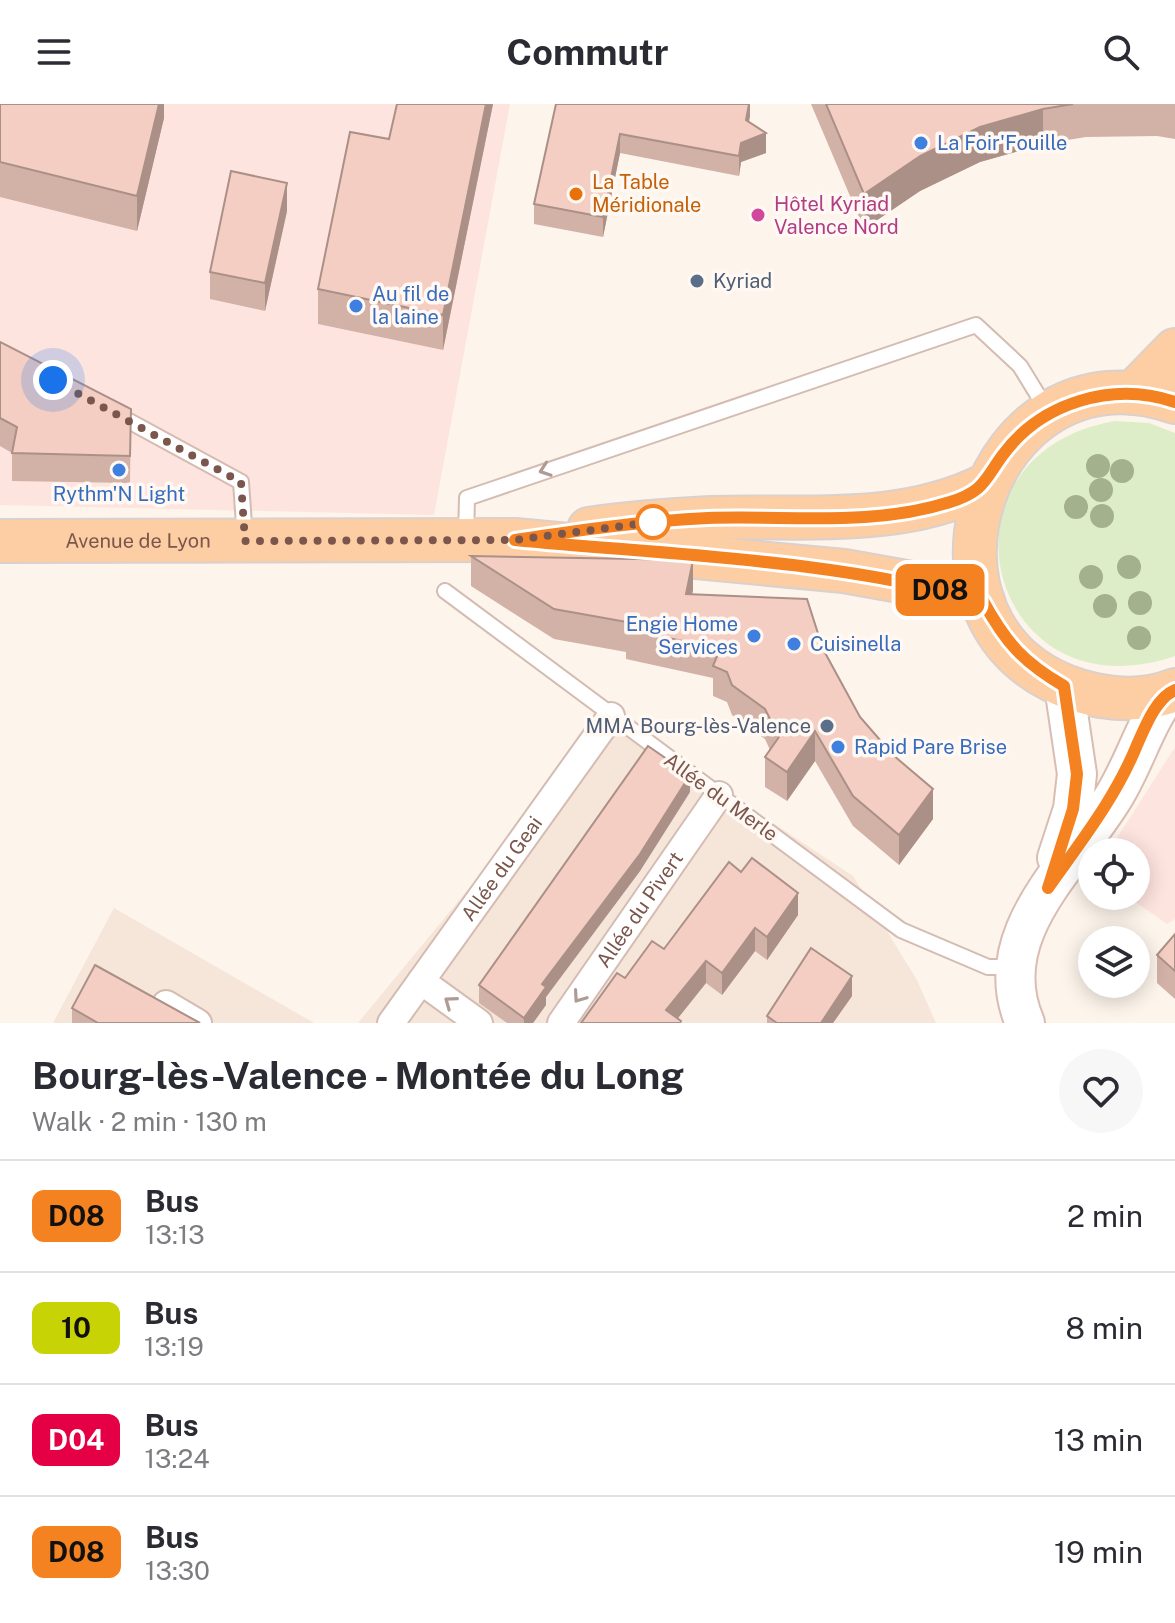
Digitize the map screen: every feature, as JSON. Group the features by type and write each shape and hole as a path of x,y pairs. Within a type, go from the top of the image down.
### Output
{"main road":[{"path":"1133,393 1175,350"},
{"path":"1171,692 1133,699 1098,696 1064,686 1030,665 1002,636 983,601 974,549 975,523 986,485 1002,456 1023,433 1049,414 1076,401 1133,393 1175,402"},
{"name":"Avenue de Lyon","path":"515,540 668,521 850,518 952,502 986,485"},
{"name":"Avenue de Lyon","path":"0,541 515,540 844,571 911,583 983,601"},
{"path":"1048,888 1073,809 1077,774 1064,686"},
{"path":"1025,1023 1015,990 1014,967 1024,929 1048,888 1112,800 1147,722 1171,692"}],"street":[{"name":"Allée du Geai","path":"391,1023 611,716"},
{"name":"Allée du Pivert","path":"561,1023 719,795"},
{"path":"421,981 479,1023"},
{"path":"166,1004 198,1023"}],"lane":[{"path":"465,540 467,498 976,325 1020,366 1049,414"},
{"path":"106,409 241,482 245,541"},
{"name":"Allée du Merle","path":"445,591 901,930 988,967 1014,967"}],"shaded area":[{"path":"0,104 510,104 434,515 0,505"},
{"path":"611,716 853,876 917,980 936,1023 358,1023"},
{"path":"1175,747 1175,919 1167,924 1147,910 1150,910 1150,838 1117,838"},
{"path":"114,908 314,1023 53,1023"}],"green space":[{"path":"1115,421 1149,423 1175,433 1175,656 1111,666 1059,651 1023,619 1002,575 1000,527 1017,481 1054,443"}],"building":[{"path":"0,104 159,104 137,196 0,162"},
{"path":"397,104 486,104 443,315 318,289 350,132 389,139"},
{"path":"556,104 749,104 746,120 766,133 741,143 739,156 620,134 603,217 534,204"},
{"path":"826,104 1073,104 980,127 920,156 864,194"},
{"path":"231,171 287,183 265,283 210,272"},
{"path":"0,342 131,409 130,456 12,453 17,427 0,418"},
{"path":"471,556 693,560 686,594 807,599 823,649 860,717 893,755 933,789 899,835 853,796 815,731 787,772 765,757 779,737 765,709 732,685 727,672 713,666 720,649 626,629 627,622 554,609"},
{"path":"648,746 690,775 640,854 542,984 546,987 524,1018 479,985"},
{"path":"752,858 798,893 767,937 755,928 722,973 706,961 666,1010 680,1023 581,1023 617,973 625,978 652,941 664,949 729,862 741,872"},
{"path":"1175,934 1175,971 1157,955"},
{"path":"811,948 852,976 821,1023 777,1023 767,1016"},
{"path":"95,965 200,1023 98,1023 72,1008"}],"bus line":[{"name":"D08","path":"1175,402 1133,393 1076,401 1049,414 1023,433 1002,456 986,485 952,502 913,511 850,518 711,518 623,524 515,540 844,571 911,583 983,601 1002,636 1030,665 1064,686 1077,774 1073,809 1048,888 1112,800 1147,722 1168,693 1175,690"}],"place":[{"name":"La Foir'Fouille","path":"921,143"},
{"name":"La Table Méridionale","path":"576,194"},
{"name":"Hôtel Kyriad Valence Nord","path":"758,215"},
{"name":"Kyriad","path":"697,281"},
{"name":"Au fil de la laine","path":"356,306"},
{"name":"Rythm'N Light","path":"119,470"},
{"name":"Engie Home Services","path":"754,636"},
{"name":"Cuisinella","path":"794,644"},
{"name":"MMA Bourg-lès-Valence","path":"827,726"},
{"name":"Rapid Pare Brise","path":"838,747"}],"route":[{"path":"53,380 241,482 245,541 515,540 653,522"}]}
